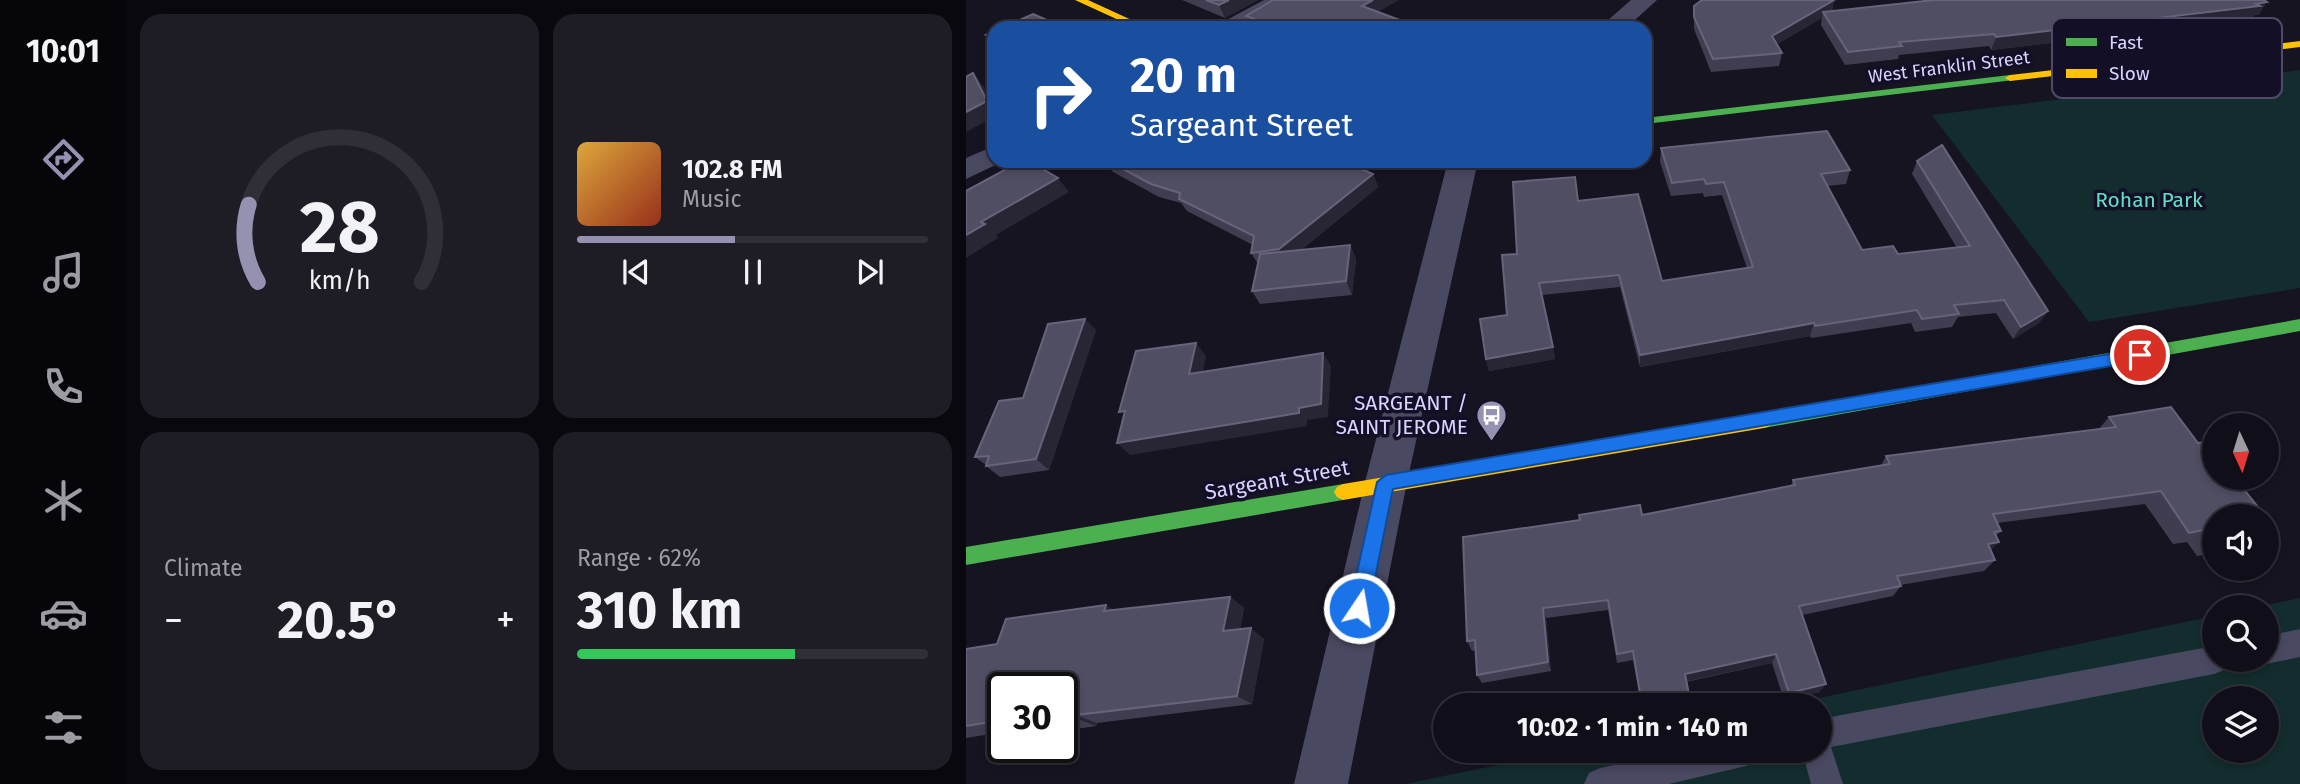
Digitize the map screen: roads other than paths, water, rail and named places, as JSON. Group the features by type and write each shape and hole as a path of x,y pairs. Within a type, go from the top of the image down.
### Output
{"street":[{"path":"1080,0 1128,21"},
{"path":"1243,21 1281,0"},
{"path":"1620,21 1645,0"},
{"name":"West Franklin Street","path":"2282,46 2300,44"},
{"name":"West Franklin Street","path":"1652,120 2052,73"},
{"path":"966,170 987,159"},
{"path":"1321,784 1386,482 1462,168"},
{"name":"Sargeant Street","path":"966,556 1386,482 2060,370 2300,325"}],"lane":[{"path":"2279,647 2300,643"},
{"path":"1832,732 2202,662"},
{"path":"1600,784 1693,763"},
{"path":"1821,763 1827,784"}],"place":[{"name":"SARGEANT / SAINT JEROME","path":"1491,442"}],"park label":[{"name":"Rohan Park","path":"2149,200"}]}
